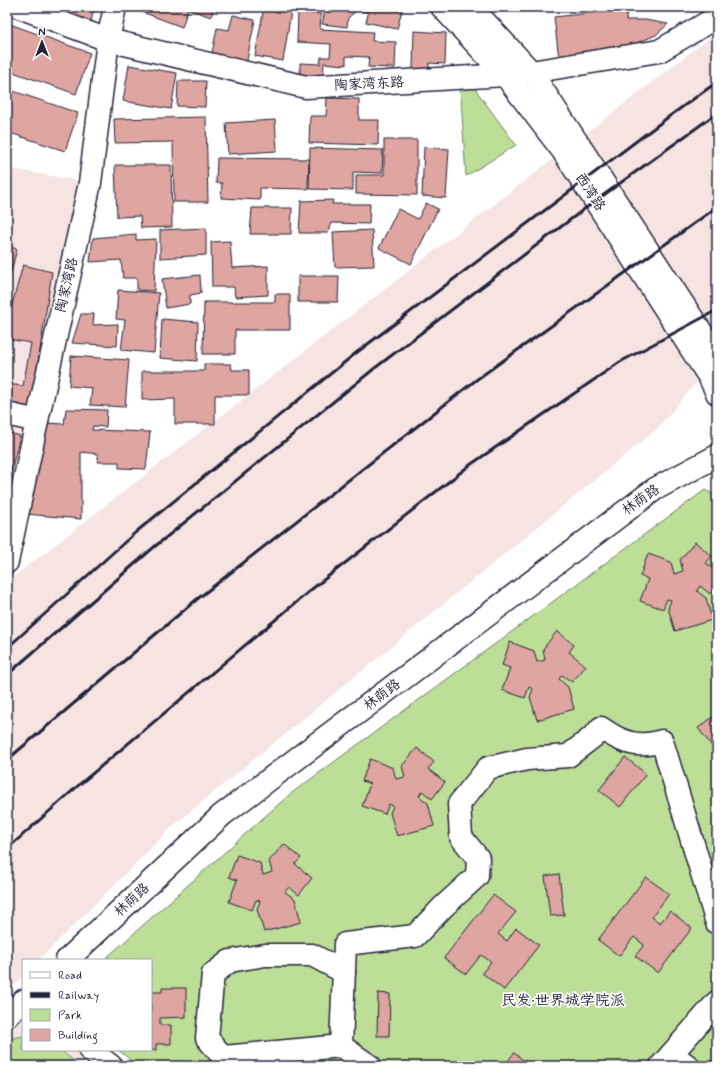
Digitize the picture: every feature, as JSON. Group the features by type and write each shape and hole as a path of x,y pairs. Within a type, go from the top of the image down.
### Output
{"street":[{"name":"陶家湾东路","path":"19,7 108,40 306,87 505,75 659,51 712,20 717,15"},
{"name":"陶家湾路","path":"7,562 90,183 108,40 115,7"},
{"name":"西湾路","path":"442,7 505,75 563,151 710,378 717,393"},
{"name":"西湾路","path":"471,7 531,72 717,356"},
{"path":"7,414 37,421"},
{"name":"林荫路","path":"68,959 222,815 655,489 717,456"},
{"path":"341,1046 345,944 415,936 444,906 477,876 478,858 461,837 459,804 488,768 527,759 568,756 594,736 601,728 613,737 627,742 645,745 662,741 717,923"},
{"path":"344,972 312,955 265,955 230,962 213,974 206,1038 223,1057 341,1046 370,1066"},
{"path":"7,1016 22,1002"},
{"path":"674,1062 717,1002"},
{"path":"91,1051 111,1066"}],"shaded area":[{"path":"717,32 717,358 658,428 174,825 40,959 22,959 22,977 7,993 7,582"},
{"path":"7,168 90,183 7,520"},
{"path":"22,1002 22,1051 91,1051 111,1066 7,1066 7,1016"}],"green space":[{"path":"470,82 516,145 466,176 460,83"},
{"path":"705,490 717,496 717,1066 138,1066 119,1051 152,1051 152,959 105,959 289,795"},
{"path":"22,1036 22,1051 61,1051 80,1066 7,1066 7,1045 13,1038"}],"building":[{"path":"58,7 94,7 90,27 55,14"},
{"path":"134,7 214,7 211,17 188,9 182,27 134,9"},
{"path":"264,7 291,12 283,61 255,56"},
{"path":"326,7 368,7 367,12 357,10 348,18 347,27 322,24"},
{"path":"370,7 403,7 397,29 366,22"},
{"path":"651,7 707,7 706,12"},
{"path":"627,9 626,20 645,20 668,24 656,35 617,51 559,59 554,17"},
{"path":"298,12 321,14 320,29 373,32 372,41 396,42 395,68 368,67 369,57 346,56 346,65 324,63 323,78 300,77 300,63 320,64 321,57 330,57 331,44 297,42"},
{"path":"233,15 255,20 246,65 211,58 217,28 229,30"},
{"path":"7,23 90,53 76,94 7,70"},
{"path":"414,31 446,33 445,64 429,63 429,69 413,69"},
{"path":"129,65 177,73 171,109 123,101"},
{"path":"178,81 206,81 205,107 177,106"},
{"path":"7,89 78,113 65,151 7,132"},
{"path":"327,98 359,99 359,120 379,120 378,145 309,143 310,116 326,116"},
{"path":"206,117 208,202 174,202 173,142 115,143 114,119"},
{"path":"275,120 277,151 228,154 226,123"},
{"path":"384,140 417,140 417,195 356,194 356,175 384,175"},
{"path":"424,147 449,149 446,198 422,196"},
{"path":"310,148 383,150 382,173 353,172 353,190 309,189"},
{"path":"217,158 309,159 308,189 260,188 260,200 221,198 222,183 216,183"},
{"path":"115,165 171,165 172,227 141,228 140,216 117,217"},
{"path":"333,200 332,204 370,204 369,224 332,223 328,233 299,233 301,201"},
{"path":"426,203 438,209 411,264 379,248 398,209 418,219"},
{"path":"252,208 292,208 291,234 250,234"},
{"path":"206,228 206,255 160,258 160,230"},
{"path":"372,230 374,266 335,267 333,232"},
{"path":"136,234 136,240 156,239 154,291 137,290 137,278 123,278 121,260 90,262 93,238"},
{"path":"230,241 232,268 268,266 268,295 235,297 234,287 212,287 211,242"},
{"path":"7,246 17,249 7,287"},
{"path":"23,265 52,272 31,408 7,409 7,384 23,386 31,343 7,339 7,323"},
{"path":"200,275 201,293 190,295 190,304 166,308 162,279"},
{"path":"298,276 339,276 338,302 298,302"},
{"path":"118,290 159,293 154,353 121,350 125,320 116,319"},
{"path":"275,294 290,294 290,330 235,330 235,354 203,354 204,302 275,302"},
{"path":"81,314 94,314 93,325 118,324 117,346 72,343"},
{"path":"162,319 198,322 197,361 160,358"},
{"path":"71,356 129,360 125,407 90,405 92,388 69,386"},
{"path":"204,364 231,364 232,370 249,370 249,395 215,395 215,424 175,424 175,399 142,400 142,371 204,371"},
{"path":"66,409 107,410 106,427 93,426 92,430 150,432 146,469 119,468 119,462 98,462 98,454 81,452 81,519 26,514 46,423 64,424"},
{"path":"7,432 20,436 7,488"},
{"path":"695,542 712,556 706,563 717,572 717,585 710,594 700,586 697,591 706,598 712,620 675,631 668,608 671,600 667,599 663,609 640,601 648,579 640,576 648,554 671,562 674,574 683,571 680,560"},
{"path":"557,631 574,645 569,652 586,666 572,682 562,675 559,679 568,687 574,709 537,720 530,697 533,689 529,687 525,698 502,690 510,668 502,665 510,642 534,651 537,662 545,660 543,649"},
{"path":"717,714 716,762 716,741 711,745 698,728"},
{"path":"417,748 434,762 428,769 445,782 432,799 422,791 419,796 428,803 434,826 397,836 390,813 393,806 389,804 385,814 362,806 370,784 362,781 370,759 393,768 396,779 405,777 402,766"},
{"path":"625,757 646,774 620,807 599,790"},
{"path":"714,771 717,771 717,786 714,786"},
{"path":"284,844 301,858 295,864 312,878 299,895 289,887 285,892 295,899 301,922 264,932 257,909 260,901 256,900 252,910 229,902 237,880 229,877 237,855 260,863 263,875 272,872 269,861"},
{"path":"559,874 564,915 550,916 545,876"},
{"path":"646,877 669,894 652,917 660,923 670,911 692,928 658,973 635,956 644,945 634,937 619,956 598,940"},
{"path":"493,895 516,912 498,934 507,941 516,928 539,945 504,990 482,973 491,962 481,955 466,974 444,958"},
{"path":"162,988 186,988 186,1017 160,1018 160,1025 171,1025 171,1044 156,1044 156,1050 152,1050 152,992 162,992"},
{"path":"378,993 390,994 389,1036 377,1036"},
{"path":"514,1053 531,1066 504,1066"},
{"path":"717,1055 717,1066 710,1066 709,1065"}],"railway":[{"path":"7,648 136,532 356,353 667,118 717,82"},
{"path":"7,675 153,548 375,368 583,210 717,113"},
{"path":"7,760 196,600 476,380 717,207"},
{"path":"7,849 80,784 312,589 470,465 620,362 717,310"}],"district":[{"name":"民发·世界城学院派","path":"563,1001"}]}
